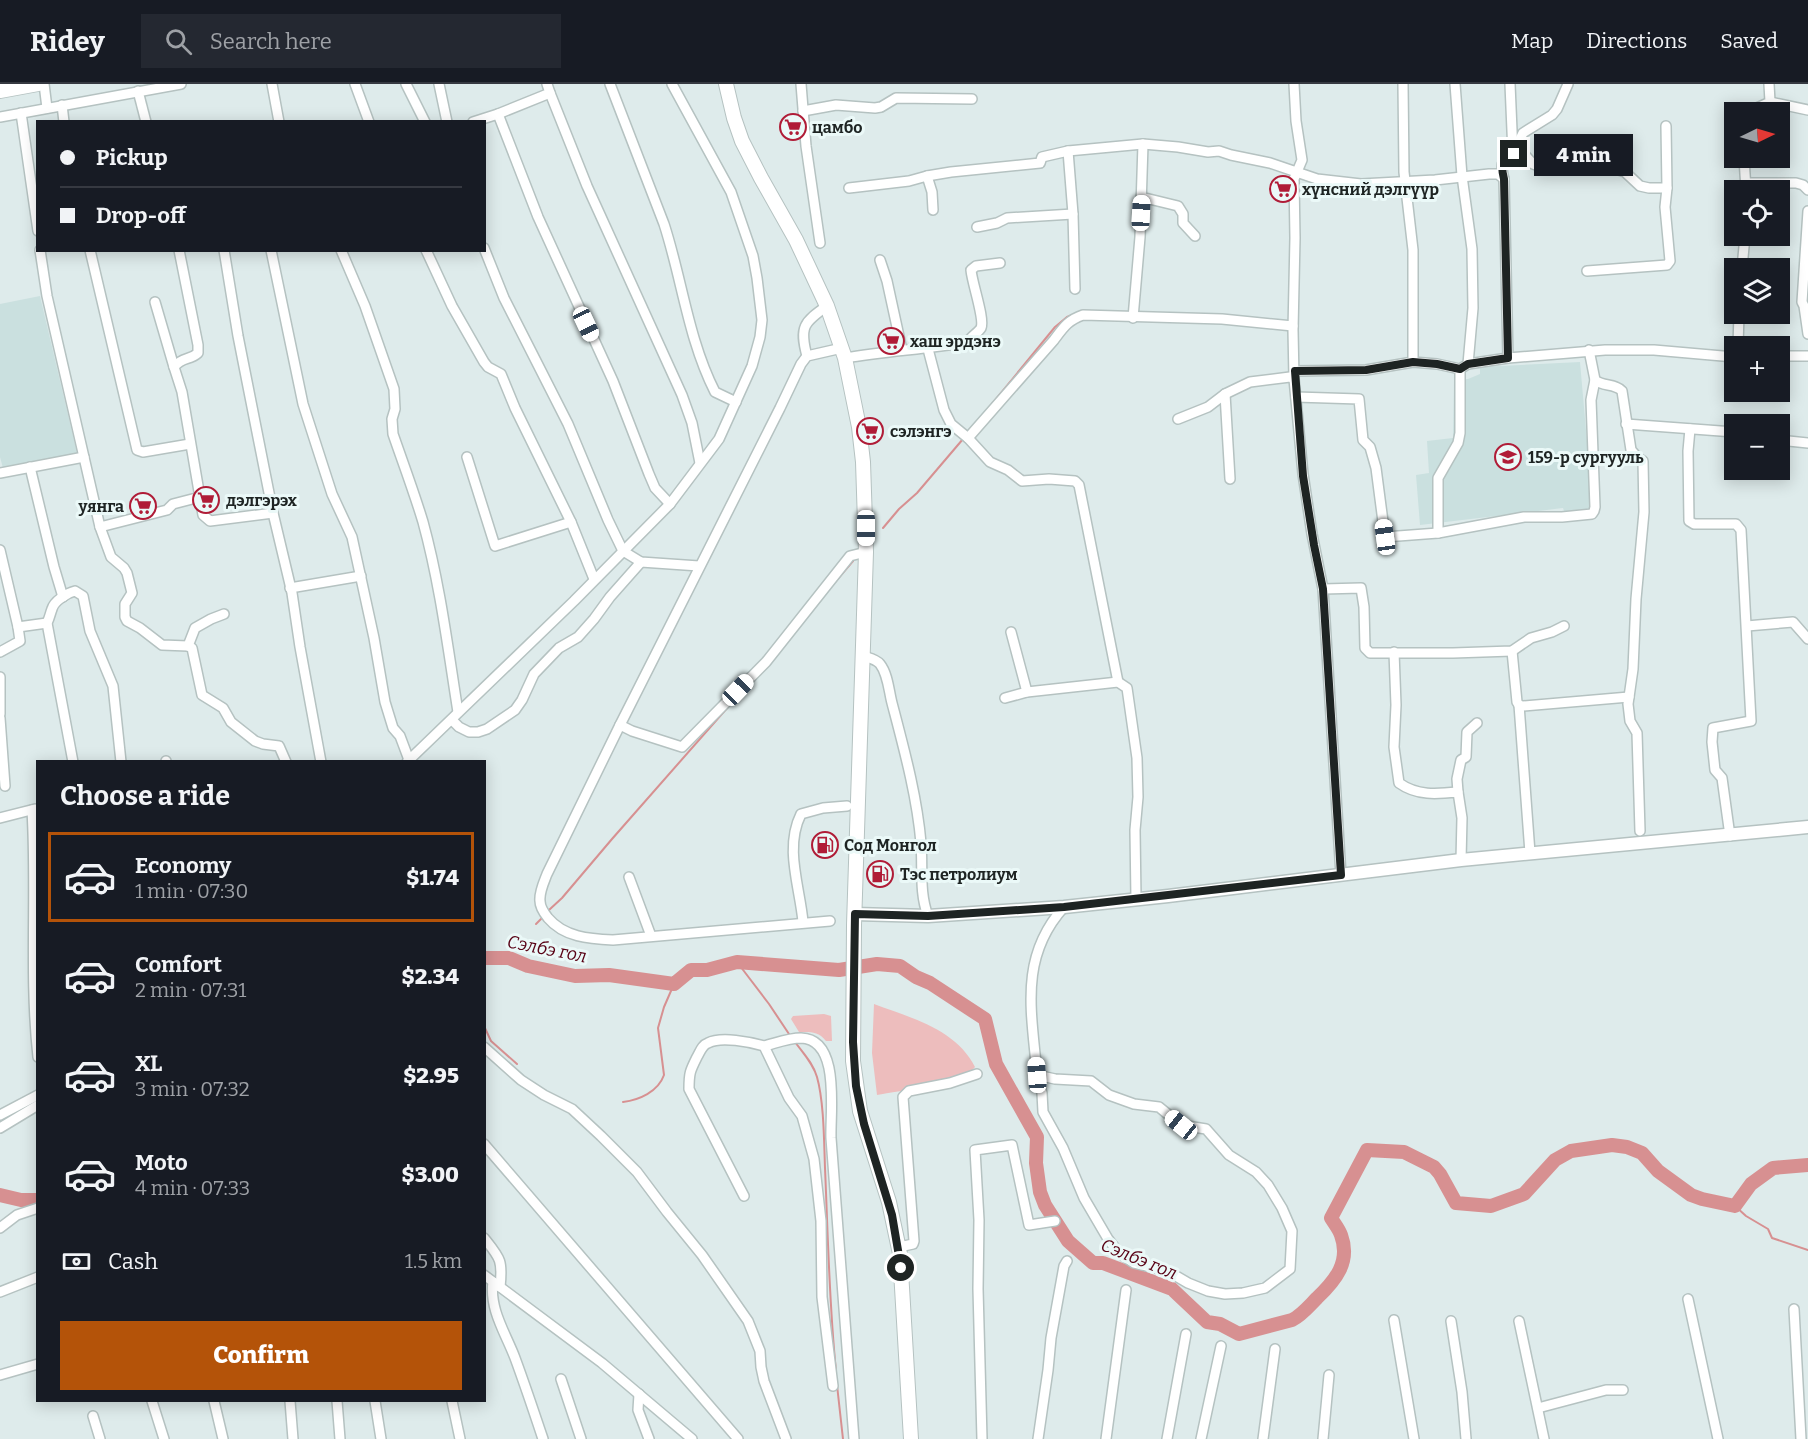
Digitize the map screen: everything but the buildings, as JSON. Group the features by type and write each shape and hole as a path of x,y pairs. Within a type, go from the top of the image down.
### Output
{"main road":[{"path":"0,91 38,84"},
{"path":"726,84 742,141 796,240 827,306 844,353 855,400 863,462 866,552 855,919 854,1061 860,1111 889,1202 899,1247 911,1439"}],"street":[{"path":"44,84 47,108"},
{"path":"111,84 116,95"},
{"path":"0,117 181,84"},
{"path":"272,84 279,120"},
{"path":"355,84 368,120"},
{"path":"406,84 424,120"},
{"path":"439,84 447,120"},
{"path":"610,84 667,234 694,342 715,392 736,402"},
{"path":"409,760 670,504 719,439 752,366 762,320 758,278 753,256 730,192 672,84"},
{"path":"801,84 820,243"},
{"path":"1294,84 1296,121 1302,160 1294,179 1294,375 1303,476 1323,589 1341,875"},
{"path":"1403,84 1402,137 1413,250 1413,362"},
{"path":"1438,532 1438,478 1458,443 1464,366 1473,308 1472,249 1462,177 1455,84"},
{"path":"1510,84 1514,154"},
{"path":"1514,154 1523,133 1552,115 1557,109 1569,84"},
{"path":"1769,84 1770,102"},
{"path":"479,120 498,114 549,89 587,186 682,395 692,423 700,463"},
{"path":"138,91 145,120"},
{"path":"803,111 836,105 875,108 896,98 972,99"},
{"path":"62,105 64,120"},
{"path":"1790,106 1808,110"},
{"path":"21,113 36,217"},
{"path":"498,114 537,217 613,381 655,488 670,504"},
{"path":"1587,271 1666,265 1670,261 1665,207 1666,126"},
{"path":"1133,318 1140,237 1143,144"},
{"path":"849,188 1040,163 1042,157 1068,151 1143,144 1208,152 1219,151 1270,163 1317,179 1361,184 1489,174 1498,174 1504,179"},
{"path":"1068,151 1073,214 1075,289"},
{"path":"1508,358 1504,179 1501,168 1503,160 1514,154 1524,154 1533,164 1541,167 1589,164 1625,172 1640,186 1667,188"},
{"path":"927,176 932,192 933,210"},
{"path":"1790,183 1803,185 1808,189"},
{"path":"1142,197 1178,206 1183,214 1183,223 1195,236"},
{"path":"1808,211 1802,302 1808,334"},
{"path":"977,227 998,223 1007,218 1073,214"},
{"path":"40,252 47,296 100,527 111,558 127,573 132,593 125,604 125,617 127,621 145,631 158,643 192,648 202,695 223,708 231,722 255,741 279,746 285,760"},
{"path":"90,252 137,450 143,452 190,444"},
{"path":"174,367 180,360 198,353 179,252"},
{"path":"225,252 238,336 290,588 321,760"},
{"path":"271,252 309,428 334,500 352,537 385,702 408,760"},
{"path":"342,252 365,306 394,389 393,434 423,522 444,613 458,712"},
{"path":"427,252 448,298 484,362 501,374 571,522 594,579"},
{"path":"486,252 504,298 568,424 623,551 641,562 699,566"},
{"path":"880,260 887,281 902,350"},
{"path":"830,921 613,940 590,939 556,926 546,915 540,903 540,892 620,725 801,364 807,356 928,349 968,342 971,336 980,329 982,321 971,270 976,266 1000,263"},
{"path":"155,302 182,392 203,515 207,521 273,513"},
{"path":"807,356 803,340 804,328 810,318 827,306"},
{"path":"968,438 1073,318 1083,315 1222,320 1293,326"},
{"path":"928,349 944,410 951,424 968,438 990,462 1008,470 1022,481 1065,480 1075,481 1079,485 1118,682"},
{"path":"1296,398 1359,399 1363,440 1370,447 1376,468 1385,537 1438,532 1524,517 1592,514 1595,507 1591,400 1595,380 1589,350"},
{"path":"1178,419 1208,407 1226,394 1250,382 1294,375 1366,370 1413,362 1464,366 1508,358 1589,350 1654,350 1724,356"},
{"path":"1790,356 1808,356"},
{"path":"1595,380 1622,391 1631,450 1643,461 1644,512 1629,697 1630,721 1637,734 1640,831"},
{"path":"1226,394 1230,479"},
{"path":"1626,424 1724,431"},
{"path":"1690,429 1689,521 1694,524 1736,524 1741,530 1751,721 1713,728 1712,742 1715,770 1722,778 1730,836"},
{"path":"1790,441 1808,443"},
{"path":"0,473 84,457"},
{"path":"467,458 495,546 571,522"},
{"path":"30,467 63,597"},
{"path":"100,527 167,510 173,504 200,496"},
{"path":"0,550 20,641 0,652"},
{"path":"620,725 653,739 682,747 765,662 850,555 866,552"},
{"path":"452,720 469,732 478,732 487,729 514,710 522,700 534,674 559,648 578,637 641,562"},
{"path":"290,588 361,576"},
{"path":"1323,589 1361,588 1366,650 1371,653 1512,651 1531,638 1564,626"},
{"path":"73,760 47,622 53,605 75,591 82,596 90,631 113,686 121,760"},
{"path":"188,646 195,628 224,614"},
{"path":"18,627 47,622"},
{"path":"1747,626 1793,622 1808,639"},
{"path":"1011,632 1027,692"},
{"path":"1512,651 1519,705 1530,853"},
{"path":"1394,652 1396,705 1394,747 1399,783 1411,791 1458,792"},
{"path":"863,656 881,665 899,727 921,844 922,896 928,916"},
{"path":"0,677 5,786"},
{"path":"1005,698 1027,692 1118,682 1127,688 1137,758 1136,899"},
{"path":"1519,705 1629,697"},
{"path":"1461,860 1462,818 1457,779 1461,760 1466,757 1467,732 1477,723"},
{"path":"803,922 793,852 797,822 801,814 823,808 847,806"},
{"path":"0,818 35,809 33,910 36,1040"},
{"path":"855,919 1064,907 1461,860 1808,827"},
{"path":"629,877 651,936"},
{"path":"1037,1075 1055,1079 1091,1081 1109,1095 1134,1104 1159,1107 1181,1125 1206,1130 1229,1155 1256,1172 1268,1185 1282,1208 1292,1232 1290,1269 1265,1288 1225,1294 1208,1291 1159,1269 1134,1263 1119,1253 1108,1239 1084,1198 1063,1148 1044,1112 1037,1075 1030,1004 1032,972 1045,932 1064,907"},
{"path":"744,1196 689,1089 688,1074 702,1047 709,1042 726,1040 764,1046 801,1038 813,1042 820,1047 831,1079 831,1138 854,1439"},
{"path":"764,1046 789,1098 802,1116 814,1159 821,1221 822,1297 833,1386"},
{"path":"486,1049 521,1080 572,1109 594,1129 637,1172 702,1255 748,1321 758,1344 764,1381 786,1439"},
{"path":"899,1247 913,1244 914,1241 903,1097 909,1091 950,1083 977,1074"},
{"path":"36,1096 0,1114 3,1126 36,1106"},
{"path":"982,1439 978,1289 979,1220 975,1150 1012,1145 1029,1225 1055,1221"},
{"path":"486,1146 738,1439"},
{"path":"0,1228 17,1215 36,1209"},
{"path":"486,1241 501,1260 502,1272 492,1295 497,1314 543,1439"},
{"path":"1038,1439 1051,1338 1064,1266 1067,1261"},
{"path":"486,1276 602,1363 692,1439"},
{"path":"0,1292 36,1278"},
{"path":"1106,1439 1126,1290"},
{"path":"1688,1299 1718,1439"},
{"path":"1794,1309 1801,1439"},
{"path":"1394,1320 1414,1439"},
{"path":"1451,1321 1462,1392 1466,1439"},
{"path":"1519,1321 1544,1439"},
{"path":"1167,1439 1186,1334"},
{"path":"1201,1439 1221,1346"},
{"path":"1263,1439 1275,1349"},
{"path":"0,1375 36,1365"},
{"path":"1323,1439 1329,1376"},
{"path":"561,1379 580,1439"},
{"path":"1538,1408 1606,1390 1623,1390"},
{"path":"639,1394 638,1410 649,1439"},
{"path":"152,1402 164,1439"},
{"path":"214,1402 223,1439"},
{"path":"290,1402 293,1439"},
{"path":"337,1402 340,1439"},
{"path":"375,1402 381,1439"},
{"path":"452,1402 460,1439"},
{"path":"93,1416 100,1439"}],"shaded area":[{"path":"40,296 77,453 3,468 0,457 0,304"},
{"name":"159-р сургууль","path":"1580,362 1593,510 1565,514 1563,508 1420,525 1416,475 1429,473 1427,441 1453,438 1454,380 1468,379 1480,374 1480,367"},
{"path":"874,1004 931,1026 944,1034 967,1054 975,1067 958,1078 945,1082 877,1095 872,1053"},
{"path":"824,1014 831,1016 832,1041 826,1041 814,1033 799,1032 791,1019 793,1016"}],"waterway":[{"path":"992,404 1055,327 1067,317 1080,312"},
{"path":"883,528 917,493 963,439"},
{"path":"835,582 853,561"},
{"path":"549,910 562,898 728,707"},
{"path":"536,924 541,919"},
{"name":"Сэлбэ гол","path":"486,958 509,958 528,966 575,976 609,975 674,984 691,970 707,970 737,962 839,970 877,964 900,966 985,1019 996,1064 1037,1137 1036,1163 1040,1192 1045,1205 1068,1241 1093,1263 1103,1263 1172,1289 1207,1322 1220,1324 1239,1334 1296,1318 1324,1292 1335,1278 1343,1262 1344,1245 1331,1218 1367,1150 1404,1152 1434,1167 1456,1203 1491,1206 1524,1194 1555,1160 1571,1151 1612,1145 1627,1147 1642,1153 1658,1171 1691,1195 1735,1206 1751,1184 1773,1168 1808,1165"},
{"path":"737,962 791,1037"},
{"name":"Сэлбэ гол","path":"623,1102 647,1094 657,1086 664,1075 658,1028 674,984"},
{"name":"Сэлбэ гол","path":"486,1030 491,1041 517,1064"},
{"path":"795,1042 808,1058 815,1072 821,1098 830,1295 836,1371"},
{"name":"Сэлбэ гол","path":"0,1195 21,1200 36,1200"},
{"path":"1735,1206 1746,1216 1768,1229 1772,1238 1808,1250"},
{"path":"837,1385 843,1439"}],"place":[{"name":"цамбо","path":"793,127"},
{"name":"хүнсний дэлгүүр","path":"1283,189"},
{"name":"хаш эрдэнэ","path":"891,341"},
{"name":"сэлэнгэ","path":"870,431"},
{"name":"159-р сургууль","path":"1508,457"},
{"name":"дэлгэрэх","path":"206,500"},
{"name":"уянга","path":"143,506"},
{"name":"Сод Монгол","path":"825,845"},
{"name":"Тэс петролиум","path":"880,874"}],"route":[{"path":"901,1268 889,1202 860,1111 856,1086 853,1042 855,914 928,916 1064,907 1341,875 1323,589 1303,476 1295,371 1366,370 1413,362 1460,369 1468,364 1508,358 1504,179 1501,168 1503,160 1514,154"}]}
